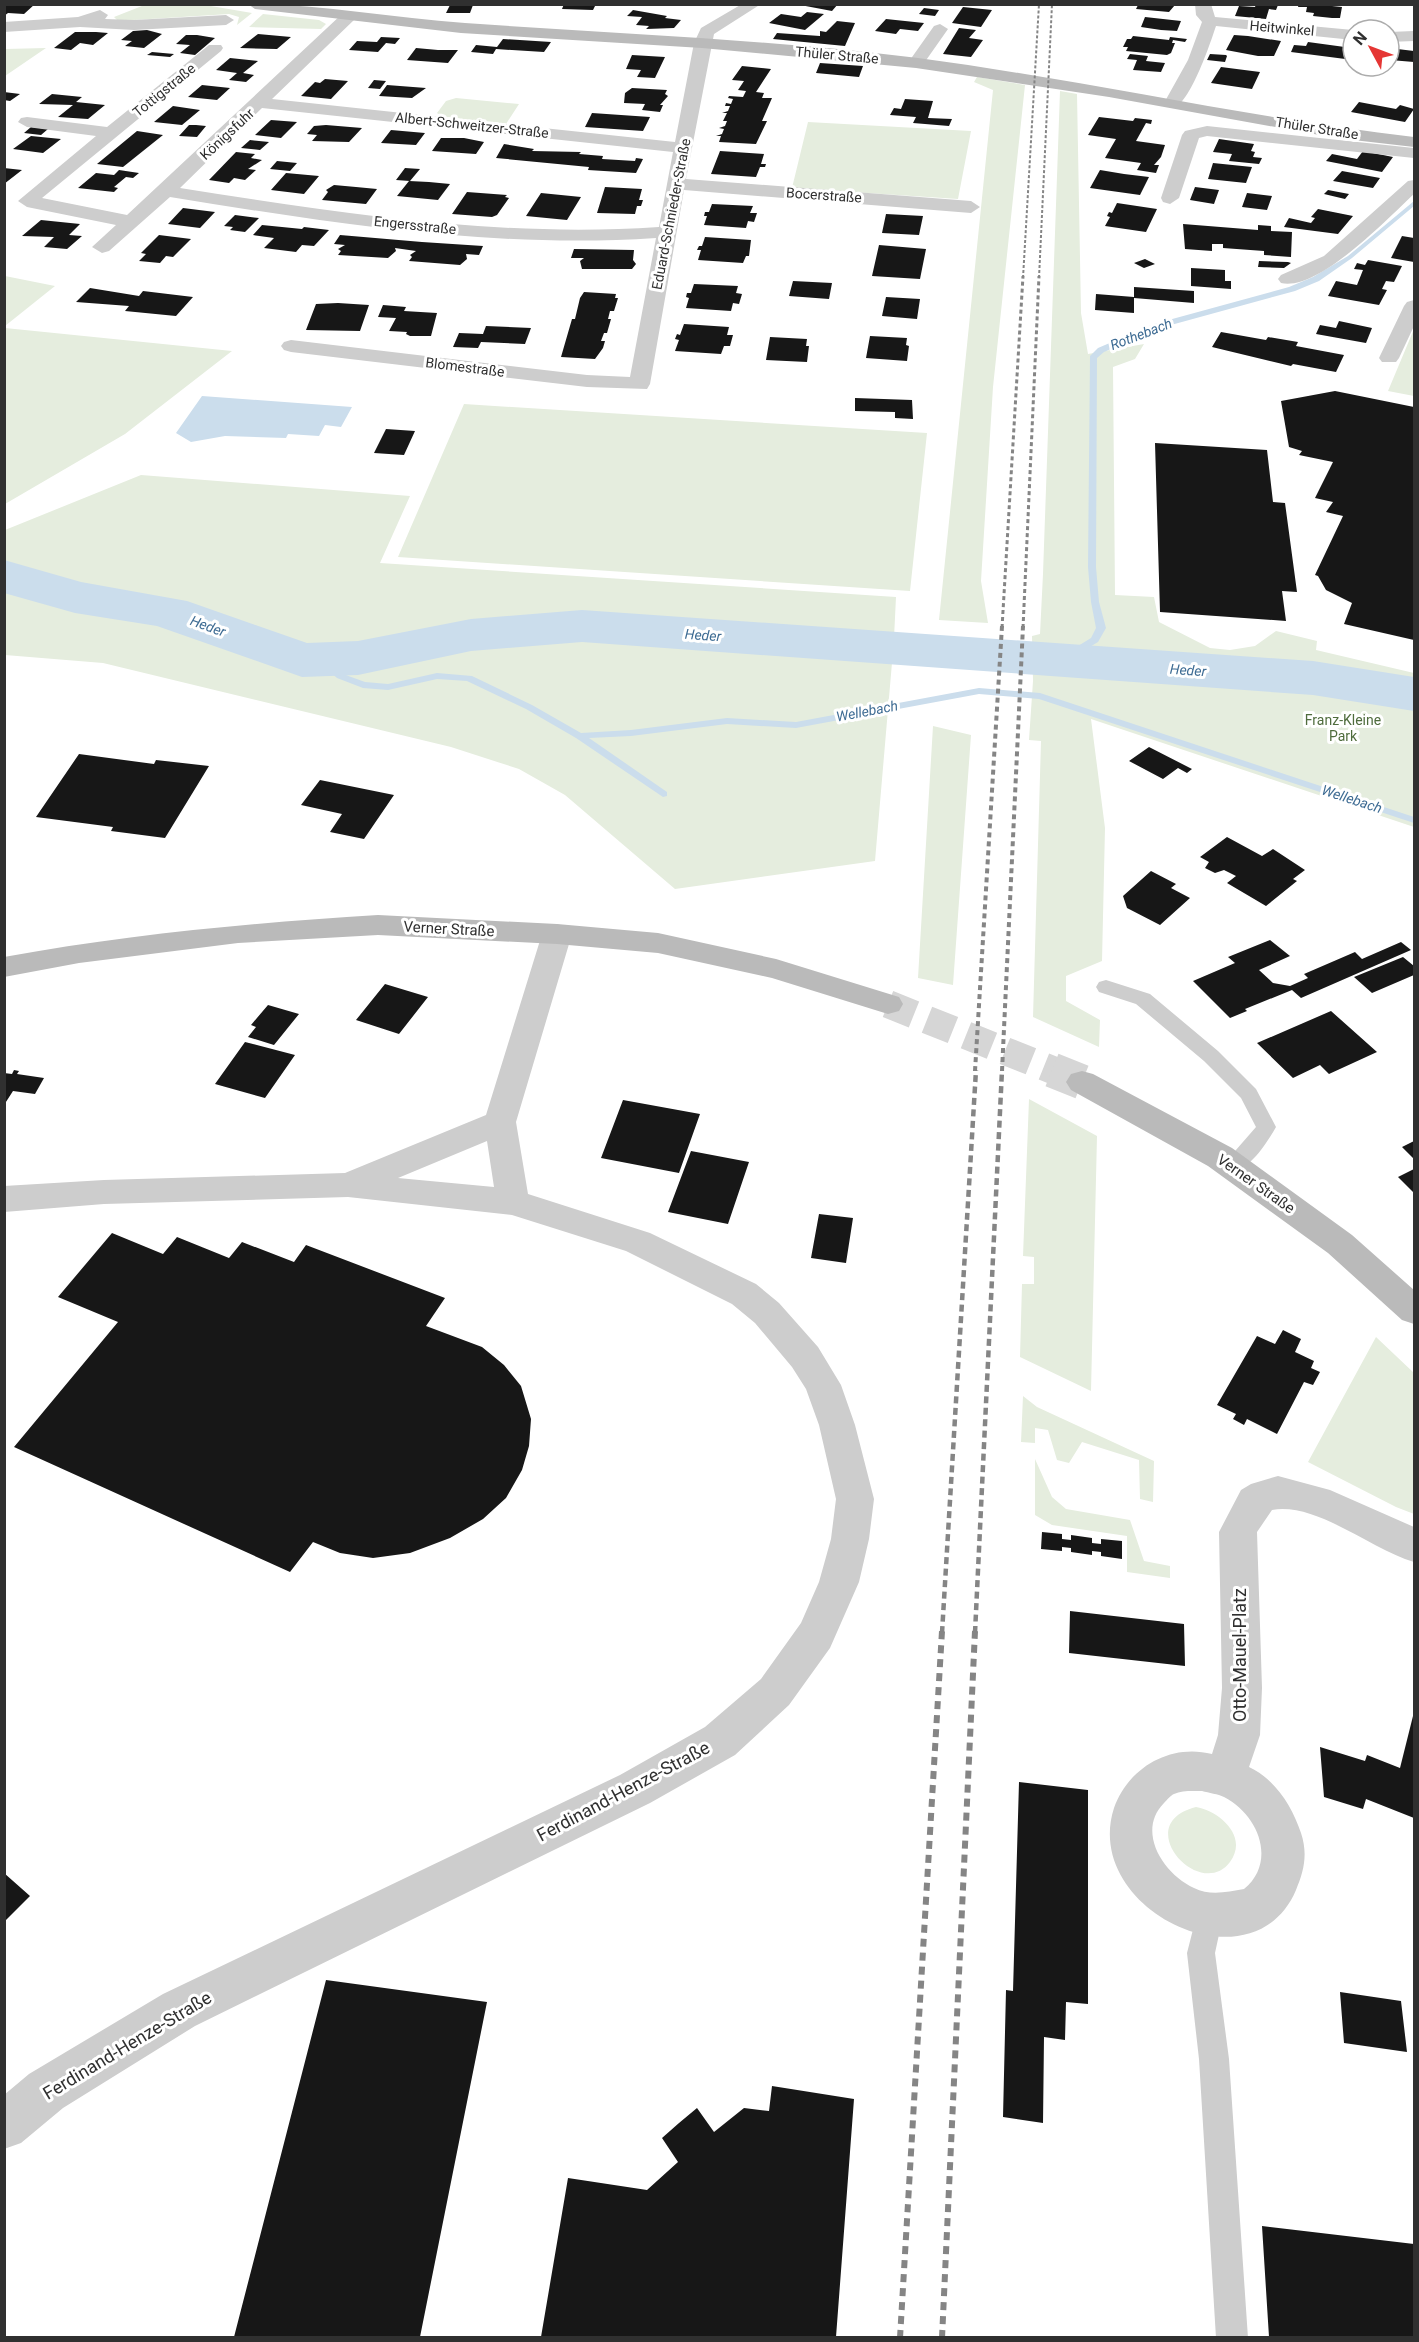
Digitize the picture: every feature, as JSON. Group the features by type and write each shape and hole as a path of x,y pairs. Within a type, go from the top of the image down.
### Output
{"main road":[{"name":"Thüler Straße","path":"255,4 348,17 461,28 702,43 916,63 1173,103 1336,133 1414,142"},
{"name":"Verner Straße","path":"4,967 79,953 238,933 378,926 557,934 658,943 776,969 888,1004"},
{"name":"Verner Straße","path":"1082,1082 1232,1166 1340,1244 1414,1310"}],"street":[{"path":"702,43 707,31 754,4"},
{"path":"1173,103 1196,60 1210,21 1204,15 1203,4"},
{"path":"80,22 115,9"},
{"name":"Königsfuhr","path":"102,247 166,191 348,17"},
{"path":"4,27 80,22 134,25 226,20"},
{"name":"Heitwinkel","path":"1210,21 1341,34"},
{"path":"916,63 940,29"},
{"name":"Eduard-Schnieder-Straße","path":"639,384 702,43"},
{"name":"Tottigstraße","path":"27,201 215,48"},
{"name":"Albert-Schweitzer-Straße","path":"260,103 684,148"},
{"path":"27,122 112,133"},
{"name":"Thüler Straße","path":"1170,198 1191,135 1207,131 1414,153"},
{"name":"Bocerstraße","path":"677,184 970,207"},
{"path":"1288,279 1331,260 1414,185"},
{"name":"Engersstraße","path":"166,191 318,216 477,232 579,236 666,232"},
{"path":"4,196 132,222"},
{"path":"1389,358 1414,306"},
{"name":"Blomestraße","path":"291,346 587,381 639,384"},
{"path":"513,1202 500,1122 557,934"},
{"path":"4,1199 104,1192 348,1185 500,1122"},
{"name":"Ferdinand-Henze-Straße","path":"4,2126 46,2091 179,2010 635,1789 720,1741 775,1692 816,1635 839,1582 850,1539 855,1499 830,1405 823,1385 805,1357 767,1313 744,1294 638,1242 513,1202 348,1185"},
{"name":"Otto-Mauel-Platz","path":"1225,1776 1239,1736 1242,1688 1239,1532 1246,1511 1263,1496 1280,1491 1306,1497 1414,1545"},
{"path":"1202,1771 1225,1776 1247,1788 1260,1800 1278,1827 1284,1850 1282,1873 1272,1893 1256,1908 1234,1916 1209,1916 1186,1910 1164,1896 1147,1878 1136,1858 1131,1835 1133,1814 1143,1795 1158,1780 1179,1772 1202,1771"}],"lane":[{"path":"1106,987 1143,999 1211,1056 1249,1094 1266,1126 1260,1137 1232,1166"},
{"path":"1209,1916 1201,1953 1214,2060 1232,2337"}],"green space":[{"path":"147,4 205,5 252,13 237,25 239,17 229,14 118,21 114,17"},
{"path":"263,14 319,20 326,24 321,29 249,27"},
{"path":"46,48 5,76 5,49"},
{"path":"977,77 1025,85 993,387 981,581 988,623 939,620 993,90 974,82"},
{"name":"Franz-Kleine Park","path":"1060,91 1077,94 1081,313 1088,354 1144,344 1135,359 1113,367 1115,595 1154,597 1159,622 1210,648 1230,650 1255,646 1276,631 1317,641 1316,650 1414,673 1414,827 1091,719 1105,828 1102,961 1066,976 1066,1001 1100,1020 1099,1047 1033,1017 1041,741 1029,740 1033,681 1032,636 1040,634"},
{"path":"456,98 519,104 506,124 442,117 437,113 446,101"},
{"path":"808,122 971,131 958,199 792,188"},
{"path":"5,276 55,286 5,326"},
{"path":"4,328 232,351 125,434 5,504"},
{"path":"1414,329 1414,396 1388,391"},
{"path":"464,404 927,433 910,591 398,557"},
{"path":"141,475 410,496 380,563 896,597 894,638 598,620 537,622 452,632 379,648 298,655 182,607 81,589 5,567 5,530"},
{"path":"4,588 67,606 162,620 296,668 389,660 466,643 548,635 603,633 893,651 875,861 675,889 565,795 519,769 451,747 103,663 5,655"},
{"path":"933,726 971,735 953,985 918,978"},
{"path":"1029,1099 1097,1136 1091,1391 1020,1357 1022,1284 1034,1284 1034,1257 1023,1256"},
{"path":"1376,1337 1414,1373 1414,1514 1308,1462"},
{"path":"1023,1396 1037,1407 1154,1461 1153,1502 1140,1499 1139,1460 1082,1442 1069,1463 1057,1460 1048,1430 1035,1428 1035,1443 1021,1442"},
{"path":"1035,1459 1052,1497 1066,1509 1130,1520 1144,1561 1170,1566 1170,1578 1127,1572 1127,1536 1052,1525 1035,1515"},
{"path":"1196,1807 1205,1809 1222,1819 1234,1834 1235,1852 1230,1862 1217,1872 1203,1873 1188,1867 1177,1856 1169,1842 1169,1828 1177,1816"}],"water":[{"path":"202,396 352,407 341,427 325,425 319,436 288,434 286,438 225,436 191,442 176,433"}],"building":[{"path":"4,4 35,4 24,14 8,13 4,16"},
{"path":"564,4 596,4 593,10 562,9"},
{"path":"795,4 838,4 832,11"},
{"path":"1256,4 1278,5 1276,10 1269,9 1266,19 1235,16 1239,6 1255,7"},
{"path":"1299,4 1342,7 1340,18 1313,16 1314,13 1306,12 1307,7 1298,7"},
{"path":"450,5 473,5 470,13 446,13"},
{"path":"1138,5 1175,5 1169,12 1136,9"},
{"path":"963,7 992,10 981,27 952,23"},
{"path":"924,8 939,10 935,16 919,14"},
{"path":"633,10 681,20 674,28 646,29 649,26 636,25 642,17 627,16"},
{"path":"807,12 824,14 805,30 769,23 781,14 801,17"},
{"path":"1145,17 1181,21 1177,31 1161,30 1141,27"},
{"path":"886,19 924,23 918,31 900,29 896,34 875,31"},
{"path":"837,21 855,23 845,46 773,39 777,33 820,36 820,31 826,32"},
{"path":"959,28 976,30 969,38 983,40 971,57 943,54"},
{"path":"147,30 162,34 144,48 125,46 132,41 121,40 133,31"},
{"path":"75,32 108,33 93,45 80,43 71,50 54,48"},
{"path":"258,34 291,37 277,49 240,48"},
{"path":"186,35 215,38 195,55 180,53 190,45 176,44"},
{"path":"1234,35 1281,41 1274,56 1258,56 1226,50"},
{"path":"1133,36 1169,40 1170,37 1187,39 1185,42 1173,40 1172,43 1175,43 1171,53 1167,55 1126,51 1128,47 1123,47 1127,39"},
{"path":"381,37 400,38 395,44 386,43 378,52 349,50 357,41 377,42"},
{"path":"503,39 551,42 544,52 496,49 493,54 471,52 476,45 497,47"},
{"path":"1308,42 1341,46 1341,58 1291,52 1294,45 1306,46"},
{"path":"416,48 458,50 448,63 407,60"},
{"path":"1401,49 1414,51 1414,62 1401,61"},
{"path":"152,52 174,54 170,57 147,55"},
{"path":"1130,54 1148,56 1146,61 1165,63 1161,72 1133,70 1137,60 1127,59"},
{"path":"1210,54 1227,56 1225,62 1207,60"},
{"path":"632,55 665,57 655,78 637,77 641,70 626,69"},
{"path":"230,58 258,61 243,73 254,75 246,82 229,80 237,73 216,70"},
{"path":"820,63 863,66 859,77 816,73"},
{"path":"742,66 771,69 756,92 764,93 762,98 772,98 762,121 767,121 756,144 719,142 721,136 716,136 722,134 724,129 719,128 725,126 727,121 723,121 727,113 722,113 728,111 730,106 725,106 726,103 731,104 733,99 728,98 729,96 743,97 746,91 738,90 744,81 732,80"},
{"path":"1221,67 1260,72 1252,89 1211,83"},
{"path":"325,79 348,81 331,99 301,96 315,82 320,83"},
{"path":"374,80 386,81 380,89 368,88"},
{"path":"202,85 230,88 217,100 188,97"},
{"path":"387,85 426,88 412,98 379,96"},
{"path":"632,88 667,90 665,94 668,96 660,105 663,105 660,112 642,110 645,104 624,103 625,93"},
{"path":"4,92 20,94 10,101 4,100"},
{"path":"52,94 82,97 76,102 105,105 88,119 58,117 73,105 39,104"},
{"path":"905,99 933,101 928,118 952,119 949,126 913,123 916,117 890,115 894,108 901,109"},
{"path":"1359,102 1396,109 1400,105 1414,109 1405,122 1351,112"},
{"path":"173,106 200,110 182,125 154,122"},
{"path":"592,113 650,117 643,131 585,127"},
{"path":"1099,117 1133,121 1135,118 1152,120 1151,124 1146,123 1136,141 1165,145 1161,157 1154,165 1159,165 1156,173 1137,170 1141,163 1105,158 1116,139 1088,135"},
{"path":"271,120 297,122 281,138 255,135"},
{"path":"189,125 206,126 197,137 179,136"},
{"path":"314,126 362,128 349,142 312,141 317,135 307,134"},
{"path":"31,127 48,129 41,135 24,133"},
{"path":"391,130 425,133 416,145 381,143"},
{"path":"137,131 163,135 123,167 97,164"},
{"path":"31,136 61,139 43,153 13,149"},
{"path":"441,138 464,138 484,142 476,154 432,151"},
{"path":"1219,139 1254,144 1251,151 1255,152 1253,157 1262,158 1259,164 1229,161 1232,154 1213,152"},
{"path":"250,140 269,142 260,150 241,148"},
{"path":"504,144 534,149 532,151 581,152 579,154 603,156 602,159 635,161 636,158 643,159 636,173 588,170 589,167 496,158"},
{"path":"720,151 764,154 761,164 766,164 765,167 760,167 756,177 711,174"},
{"path":"1363,151 1393,157 1382,172 1326,161 1332,154 1357,159"},
{"path":"236,152 255,154 251,158 262,160 248,169 256,170 245,180 234,178 229,183 209,180"},
{"path":"277,161 297,163 290,171 270,169"},
{"path":"1213,163 1252,167 1246,183 1208,179"},
{"path":"4,168 22,170 4,184"},
{"path":"405,168 420,169 410,181 396,180"},
{"path":"119,170 139,173 133,178 126,177 114,187 118,188 114,192 78,188 96,173 114,175"},
{"path":"1100,170 1149,177 1140,195 1090,188"},
{"path":"1342,171 1380,178 1373,188 1333,181"},
{"path":"286,173 319,176 304,194 271,190"},
{"path":"409,181 450,184 438,200 397,196"},
{"path":"334,185 377,189 366,204 322,200 328,192 326,190"},
{"path":"605,187 642,189 639,200 643,200 641,206 637,206 635,214 597,213"},
{"path":"1195,187 1219,190 1214,204 1190,200"},
{"path":"1328,190 1349,194 1345,199 1324,194"},
{"path":"467,192 507,195 505,197 509,198 497,215 492,217 452,214"},
{"path":"541,193 581,197 567,220 526,216"},
{"path":"1247,193 1272,196 1267,210 1242,207"},
{"path":"1117,203 1157,209 1146,232 1105,226 1110,217 1107,216 1109,212 1112,213"},
{"path":"712,204 753,206 750,213 757,213 754,222 748,221 746,228 704,225 707,216 704,216 705,212 709,212"},
{"path":"183,208 215,212 200,228 168,224"},
{"path":"1318,209 1353,216 1338,234 1284,227 1289,218 1311,223 1315,218 1311,217"},
{"path":"886,214 923,216 919,235 882,233"},
{"path":"235,215 259,218 245,232 230,230 233,227 224,226"},
{"path":"41,220 80,224 69,235 82,236 67,249 44,247 54,237 22,236"},
{"path":"1183,224 1258,230 1258,225 1271,226 1271,231 1292,232 1291,257 1264,255 1264,251 1223,248 1223,244 1212,244 1212,251 1185,249"},
{"path":"262,225 329,230 314,246 302,245 296,252 264,248 274,238 253,235"},
{"path":"159,235 191,239 173,257 166,256 160,263 139,261 146,254 141,253"},
{"path":"340,235 483,246 479,255 466,254 467,259 460,265 409,261 412,257 410,255 416,251 395,248 396,251 388,258 338,255 341,251 338,249 345,245 334,244"},
{"path":"1402,236 1414,238 1414,262 1391,258"},
{"path":"705,237 751,240 749,256 746,256 743,263 698,260 701,250 697,250 699,246 702,246"},
{"path":"879,245 926,249 920,279 872,276"},
{"path":"574,249 634,250 633,260 636,264 632,269 582,269 580,261 584,258 571,258"},
{"path":"1145,259 1155,264 1144,268 1134,263"},
{"path":"1368,260 1402,266 1394,282 1386,281 1382,289 1387,290 1379,305 1328,296 1336,281 1357,285 1363,270 1354,269 1357,263 1365,265"},
{"path":"1259,261 1291,263 1284,268 1258,267"},
{"path":"1191,268 1225,270 1225,281 1231,281 1231,289 1191,286"},
{"path":"793,281 832,283 829,299 789,296"},
{"path":"694,284 738,286 736,293 742,294 739,304 733,303 731,311 686,308 689,298 686,297 687,293 691,293"},
{"path":"1134,287 1194,291 1194,303 1134,298 1134,313 1095,310 1096,294 1134,297"},
{"path":"90,288 139,296 143,291 193,297 176,316 125,311 129,306 76,302"},
{"path":"584,292 616,294 615,298 618,298 614,311 610,311 608,319 611,319 607,333 604,333 601,341 605,341 603,348 595,359 561,357 572,319 575,319 580,298"},
{"path":"886,297 920,299 917,319 882,316"},
{"path":"316,304 369,305 360,331 306,330"},
{"path":"383,305 406,307 404,311 437,313 431,336 410,336 406,334 407,332 389,331 396,318 378,317"},
{"path":"1339,321 1372,328 1366,343 1316,334 1320,325 1336,328"},
{"path":"684,324 729,327 727,335 733,335 730,346 724,346 721,354 675,351 679,340 675,339 677,334 680,335"},
{"path":"486,326 531,328 525,344 481,342 478,348 453,347 459,333 483,334"},
{"path":"1221,332 1266,340 1268,337 1298,342 1296,346 1344,355 1336,372 1293,364 1291,366 1212,347"},
{"path":"870,336 907,338 906,345 909,346 907,361 866,358"},
{"path":"770,337 807,339 806,346 809,346 807,362 766,360"},
{"path":"1335,391 1414,407 1414,640 1344,624 1352,603 1326,590 1318,576 1315,575 1343,516 1326,512 1333,502 1315,498 1333,462 1299,455 1302,451 1289,447 1281,401"},
{"path":"855,398 912,400 913,419 895,418 895,412 855,411"},
{"path":"386,429 415,431 404,455 374,453"},
{"path":"1155,443 1267,450 1273,502 1285,503 1297,592 1282,591 1286,621 1160,612"},
{"path":"1149,747 1192,769 1187,773 1178,768 1163,779 1129,761"},
{"path":"79,754 154,764 156,760 209,766 165,838 111,831 113,827 36,817"},
{"path":"320,780 394,795 364,839 330,832 342,814 301,805"},
{"path":"1227,837 1262,856 1273,849 1305,870 1293,879 1297,881 1266,906 1227,883 1236,876 1224,870 1215,873 1205,868 1209,862 1200,857"},
{"path":"1151,871 1176,884 1171,888 1190,898 1160,925 1127,908 1123,896"},
{"path":"1270,940 1290,956 1259,970 1273,983 1290,986 1308,978 1304,974 1355,952 1362,959 1401,942 1411,950 1301,998 1292,990 1245,1009 1247,1011 1230,1018 1193,981 1235,963 1228,957"},
{"path":"1403,957 1414,966 1414,975 1372,993 1354,977"},
{"path":"385,984 428,997 399,1034 356,1020"},
{"path":"268,1005 299,1014 274,1045 248,1037 256,1027 251,1025"},
{"path":"1331,1011 1377,1052 1329,1074 1320,1065 1293,1078 1257,1043"},
{"path":"245,1042 295,1055 265,1098 215,1084"},
{"path":"14,1070 19,1071 17,1074 44,1078 35,1094 13,1091 4,1105 4,1073 12,1074"},
{"path":"623,1100 700,1114 679,1173 601,1158"},
{"path":"1414,1141 1414,1159 1402,1147"},
{"path":"691,1151 749,1162 728,1224 668,1212"},
{"path":"1414,1169 1414,1193 1398,1177"},
{"path":"819,1214 853,1218 846,1263 811,1258"},
{"path":"112,1233 163,1254 177,1237 229,1258 242,1242 294,1262 306,1245 445,1298 426,1326 482,1347 504,1365 521,1386 531,1419 529,1446 522,1470 506,1498 483,1519 450,1538 410,1553 373,1558 340,1553 313,1542 290,1572 14,1447 118,1322 58,1297"},
{"path":"1283,1330 1301,1339 1295,1352 1314,1361 1311,1368 1320,1372 1313,1385 1304,1382 1277,1434 1247,1419 1244,1425 1233,1419 1236,1414 1217,1405 1257,1336 1275,1344"},
{"path":"1042,1532 1062,1534 1062,1539 1071,1540 1071,1535 1092,1538 1092,1543 1101,1544 1101,1539 1122,1541 1122,1559 1101,1556 1101,1552 1092,1551 1092,1555 1071,1552 1071,1548 1062,1547 1062,1551 1041,1549"},
{"path":"1070,1611 1184,1624 1185,1666 1069,1653"},
{"path":"1414,1712 1414,1818 1366,1799 1363,1809 1324,1797 1320,1747 1365,1761 1367,1755 1400,1768"},
{"path":"1019,1782 1088,1790 1088,2004 1066,2002 1065,2040 1044,2037 1043,2123 1003,2117 1006,1990 1013,1991"},
{"path":"4,1873 30,1896 4,1922"},
{"path":"326,1980 487,2002 420,2337 234,2337"},
{"path":"1340,1992 1401,2001 1407,2052 1344,2043"},
{"path":"772,2086 854,2099 836,2337 541,2337 568,2178 647,2190 678,2162 662,2138 697,2108 714,2132 744,2108 769,2111"},
{"path":"1262,2226 1414,2244 1414,2337 1269,2337"}],"waterway":[{"name":"Rothebach","path":"1060,661 1095,640 1101,628 1095,602 1092,567 1093,358 1101,350 1157,326 1292,289 1316,279 1350,257 1414,203"},
{"name":"Heder","path":"4,576 75,597 168,612 302,660 358,658 471,635 582,626 1313,678 1414,694"},
{"name":"Wellebach","path":"322,660 340,676 363,685 388,687 437,676 469,678 529,707 579,736"},
{"name":"Wellebach","path":"579,736 631,733 727,721 796,725 979,691 1040,696 1414,820"},
{"path":"579,736 663,794"}],"tunnel":[{"path":"888,1004 1055,1071"},
{"path":"1052,1070 1082,1082"}],"railway":[{"path":"1023,278 1039,4"},
{"path":"1039,278 1052,4"},
{"path":"1002,628 1023,276"},
{"path":"1023,628 1039,276"},
{"path":"975,1071 1002,626"},
{"path":"1002,1071 1023,626"},
{"path":"942,1633 976,1070"},
{"path":"975,1633 1002,1070"},
{"path":"900,2338 942,1631"},
{"path":"942,2338 975,1631"}]}
